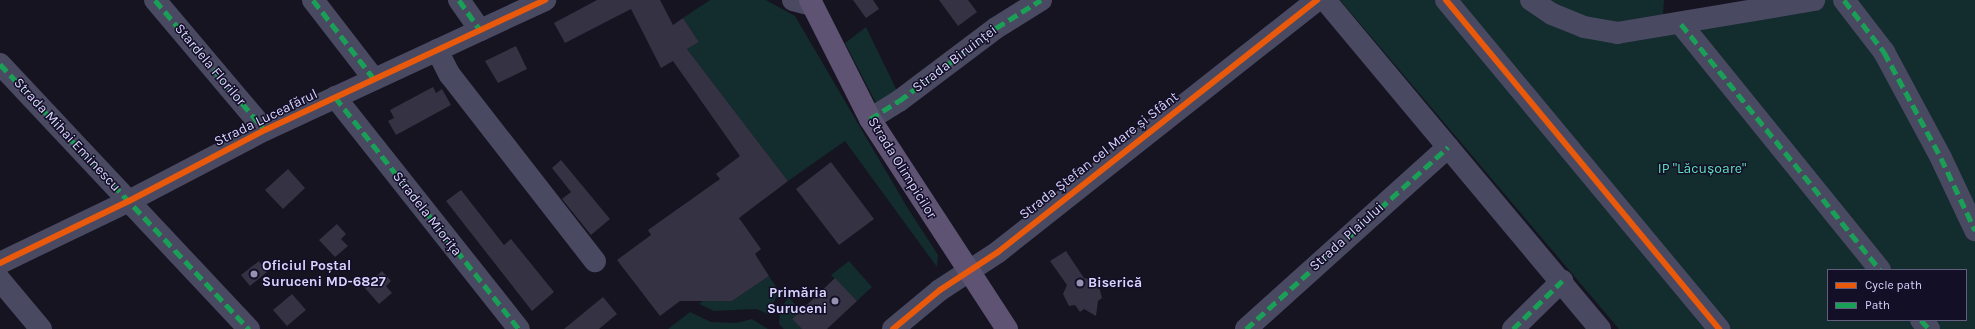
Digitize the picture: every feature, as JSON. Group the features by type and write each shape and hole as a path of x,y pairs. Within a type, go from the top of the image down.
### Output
{"main road":[{"name":"Strada Olimpicilor","path":"805,2 870,118 1007,329"}],"street":[{"name":"Stardela Florilor","path":"155,0 265,130"},
{"path":"313,0 374,79"},
{"path":"458,0 480,30"},
{"name":"Strada Luceafărul","path":"0,263 129,201 265,130 545,0"},
{"name":"Strada Biruinței","path":"870,118 899,101 996,28 1041,0"},
{"name":"Strada Ștefan cel Mare și Sfânt","path":"893,329 940,290 968,270 998,252 1317,0"},
{"path":"1325,0 1562,281 1600,329"},
{"path":"1446,0 1719,329"},
{"path":"1531,0 1552,14 1584,27 1617,33 1681,24 1814,0"},
{"path":"1844,0 1884,52 1941,158 1975,230"},
{"path":"1681,24 1879,269"},
{"path":"437,50 450,75 595,261"},
{"name":"Strada Mihai Eminescu","path":"0,64 249,329"},
{"name":"Stradela Miorița","path":"335,97 520,329"},
{"name":"Strada Plaiului","path":"1246,329 1448,147"},
{"path":"0,280 41,329"},
{"path":"1513,329 1562,281"},
{"path":"1922,321 1929,329"}],"green space":[{"path":"710,0 766,0 795,16 907,207 938,255 937,267 845,141 788,181 687,49 699,42 683,18"},
{"name":"IP \"Lăcușoare\"","path":"1340,0 1664,0 1663,14 1756,0 1975,0 1975,329 1619,329"},
{"path":"866,27 899,95 877,105 845,43"},
{"path":"849,261 872,287 857,301 831,275"},
{"path":"769,276 779,291 768,314 756,309 714,311 699,304 703,301 732,301"},
{"path":"788,297 801,310 792,319 802,329 784,329 779,324 780,311"},
{"path":"690,312 711,322 736,323 752,319 768,329 668,329"}],"building":[{"path":"597,0 660,0 673,25 683,18 699,42 687,49 788,181 739,218 761,249 755,254 769,276 732,301 680,301 660,316 617,260 651,235 648,230 720,179 716,174 740,156 673,61 661,68 631,9 565,43 554,23"},
{"path":"853,0 873,0 879,9 866,18"},
{"path":"939,0 968,0 977,12 958,26"},
{"path":"516,46 527,69 498,83 485,61"},
{"path":"433,87 436,93 442,89 451,105 396,135 388,121 394,118 390,110"},
{"path":"561,160 610,219 591,235 562,199 571,192 552,168"},
{"path":"831,162 874,219 839,245 796,189"},
{"path":"288,169 305,188 283,209 265,190"},
{"path":"461,190 504,245 511,239 554,292 532,311 446,201"},
{"path":"337,224 346,234 341,239 348,246 335,257 319,240"},
{"name":"Biserică","path":"1066,251 1084,278 1093,280 1100,290 1102,298 1098,301 1096,316 1084,309 1080,312 1075,305 1069,306 1063,294 1067,285 1050,261"},
{"path":"259,261 267,272 250,286 241,275"},
{"path":"382,271 391,281 386,286 392,293 379,304 364,287"},
{"path":"835,278 857,301 827,329 802,329 792,319"},
{"path":"292,294 306,310 287,326 273,310"},
{"path":"603,297 617,314 599,329 564,329"}],"marked path":[{"path":"155,0 265,130"},
{"path":"313,0 374,79"},
{"path":"459,0 480,30"},
{"path":"870,119 899,101 996,28 1041,0"},
{"path":"1844,0 1884,52 1941,158 1975,230"},
{"path":"1681,24 1879,269"},
{"path":"0,64 249,329"},
{"path":"335,97 519,329"},
{"path":"1246,329 1448,147"},
{"path":"1513,329 1562,281"},
{"path":"1922,321 1929,329"}],"cycle path":[{"path":"0,263 129,201 265,130 545,0"},
{"path":"893,329 940,290 998,252 1317,0"},
{"path":"1446,0 1719,329"}],"place":[{"name":"Oficiul Poștal Suruceni MD-6827","path":"254,274"},
{"name":"Biserică","path":"1080,283"},
{"name":"Primăria Suruceni","path":"835,301"}]}
